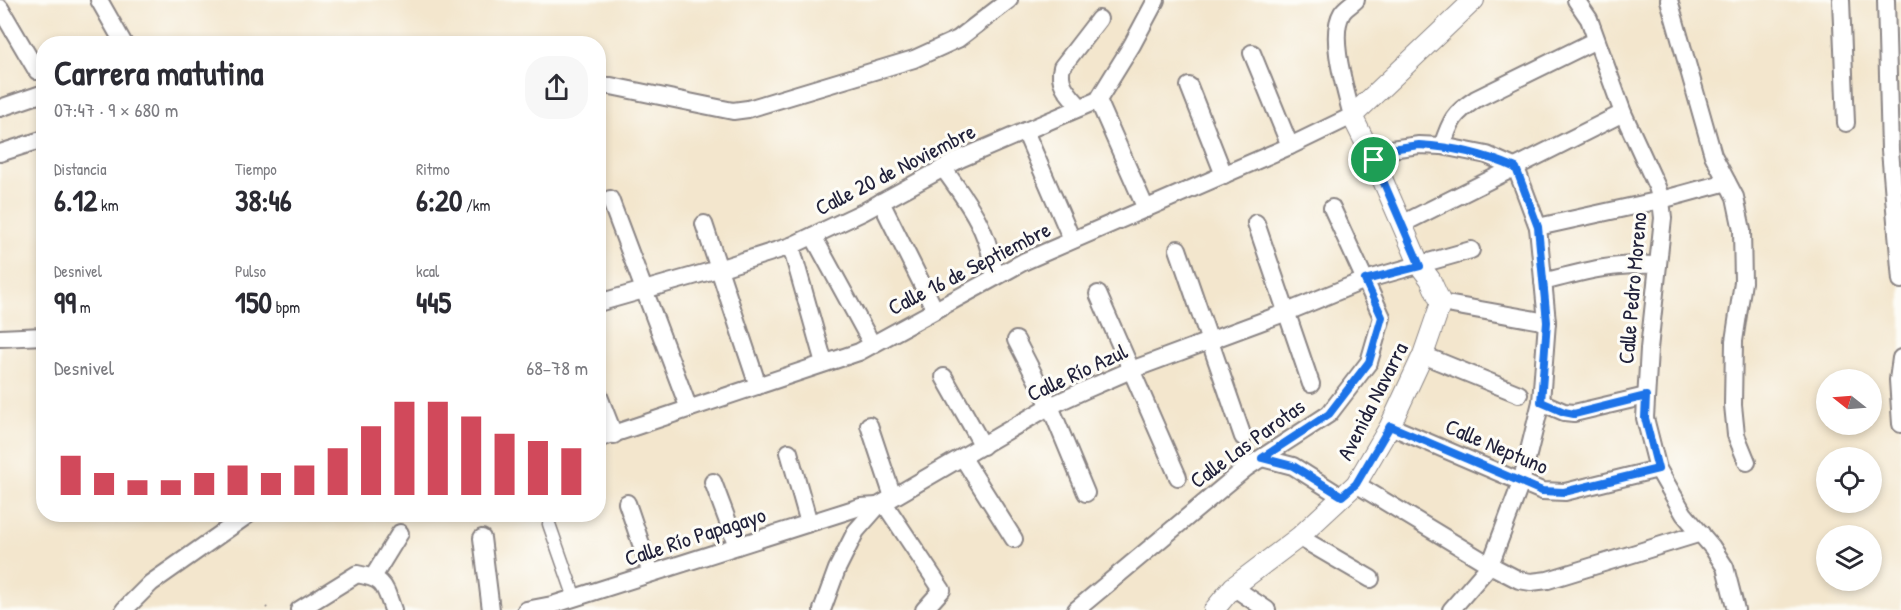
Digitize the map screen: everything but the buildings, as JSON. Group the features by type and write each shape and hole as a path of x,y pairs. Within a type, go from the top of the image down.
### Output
{"street":[{"path":"99,0 119,36"},
{"path":"606,86 733,111 748,109 914,59 958,39 1009,0"},
{"path":"1146,209 1098,100 1132,45 1156,0"},
{"path":"1356,0 1342,12 1336,28 1336,44 1352,116 1374,160 1420,266 1431,279 1441,303 1547,322"},
{"path":"1352,116 1474,0"},
{"name":"Calle Pedro Moreno","path":"1576,0 1589,19 1623,113 1661,200 1663,218 1645,418 1658,469 1684,513 1725,567 1734,609"},
{"path":"1669,0 1713,155 1735,197 1743,230 1743,282 1734,341 1733,405 1736,435 1747,462"},
{"path":"1841,0 1846,123"},
{"path":"1886,0 1901,280"},
{"path":"0,8 36,69"},
{"path":"1080,107 1063,86 1060,76 1062,67 1100,19"},
{"path":"1442,146 1451,122 1460,109 1596,40"},
{"path":"1252,52 1290,146"},
{"path":"1189,86 1224,175"},
{"path":"0,108 36,96"},
{"name":"Calle 20 de Noviembre","path":"606,301 791,246 881,202 960,159 1098,100"},
{"path":"1402,224 1623,113"},
{"name":"Calle 16 de Septiembre","path":"606,437 859,352 1024,261 1290,146 1352,116"},
{"path":"1025,131 1072,240"},
{"path":"0,153 36,142"},
{"path":"1374,160 1391,149 1419,145 1442,146 1487,155 1516,168 1538,227 1547,322 1541,402 1521,483 1490,565 1451,610"},
{"path":"943,168 973,209 987,238 995,277"},
{"path":"1538,227 1661,200 1727,182"},
{"path":"610,199 689,409"},
{"path":"881,202 935,310"},
{"name":"Calle Las Parotas","path":"1076,610 1246,468 1329,414 1369,362 1382,317 1332,208"},
{"path":"1256,223 1311,384"},
{"path":"704,224 758,386"},
{"path":"813,236 872,344"},
{"path":"791,246 824,363"},
{"path":"1178,249 1243,437"},
{"name":"Calle Río Azul","path":"822,610 837,569 856,531 885,502 1050,406 1131,370 1287,312 1365,280 1471,250"},
{"path":"1544,282 1597,267 1630,264 1658,265"},
{"path":"1098,294 1178,477"},
{"name":"Avenida Navarra","path":"1214,610 1233,587 1299,537 1349,490 1390,426 1423,355 1441,303"},
{"path":"0,338 36,336"},
{"path":"1016,340 1050,406 1086,493"},
{"path":"1423,355 1519,394"},
{"path":"1901,358 1898,380 1901,424"},
{"path":"944,377 983,446"},
{"path":"1541,402 1574,414 1646,396"},
{"path":"869,425 885,502 942,590 924,610"},
{"name":"Calle Neptuno","path":"1390,426 1542,491 1564,492 1658,469"},
{"path":"789,452 809,523"},
{"path":"963,458 1014,539"},
{"path":"1262,458 1293,466 1349,490 1519,580 1532,582 1548,580 1701,533"},
{"path":"713,482 737,546"},
{"name":"Calle Río Papagayo","path":"526,610 552,605 860,507 885,502"},
{"path":"627,503 651,573"},
{"path":"124,610 151,583 238,522"},
{"path":"549,524 575,598"},
{"path":"373,577 400,533"},
{"path":"1299,537 1371,579"},
{"path":"482,538 491,610"},
{"path":"299,610 357,574 373,577 384,583 393,610"},
{"path":"1233,587 1267,610"}],"route":[{"path":"1419,145 1442,146 1487,155 1516,168 1538,227 1547,322 1541,402 1574,414 1646,396 1645,418 1658,469 1564,492 1551,493 1521,483 1390,426 1356,484 1342,496 1293,466 1262,458 1329,414 1369,362 1382,317 1365,280 1420,266 1374,160 1391,149 1419,145"}]}
